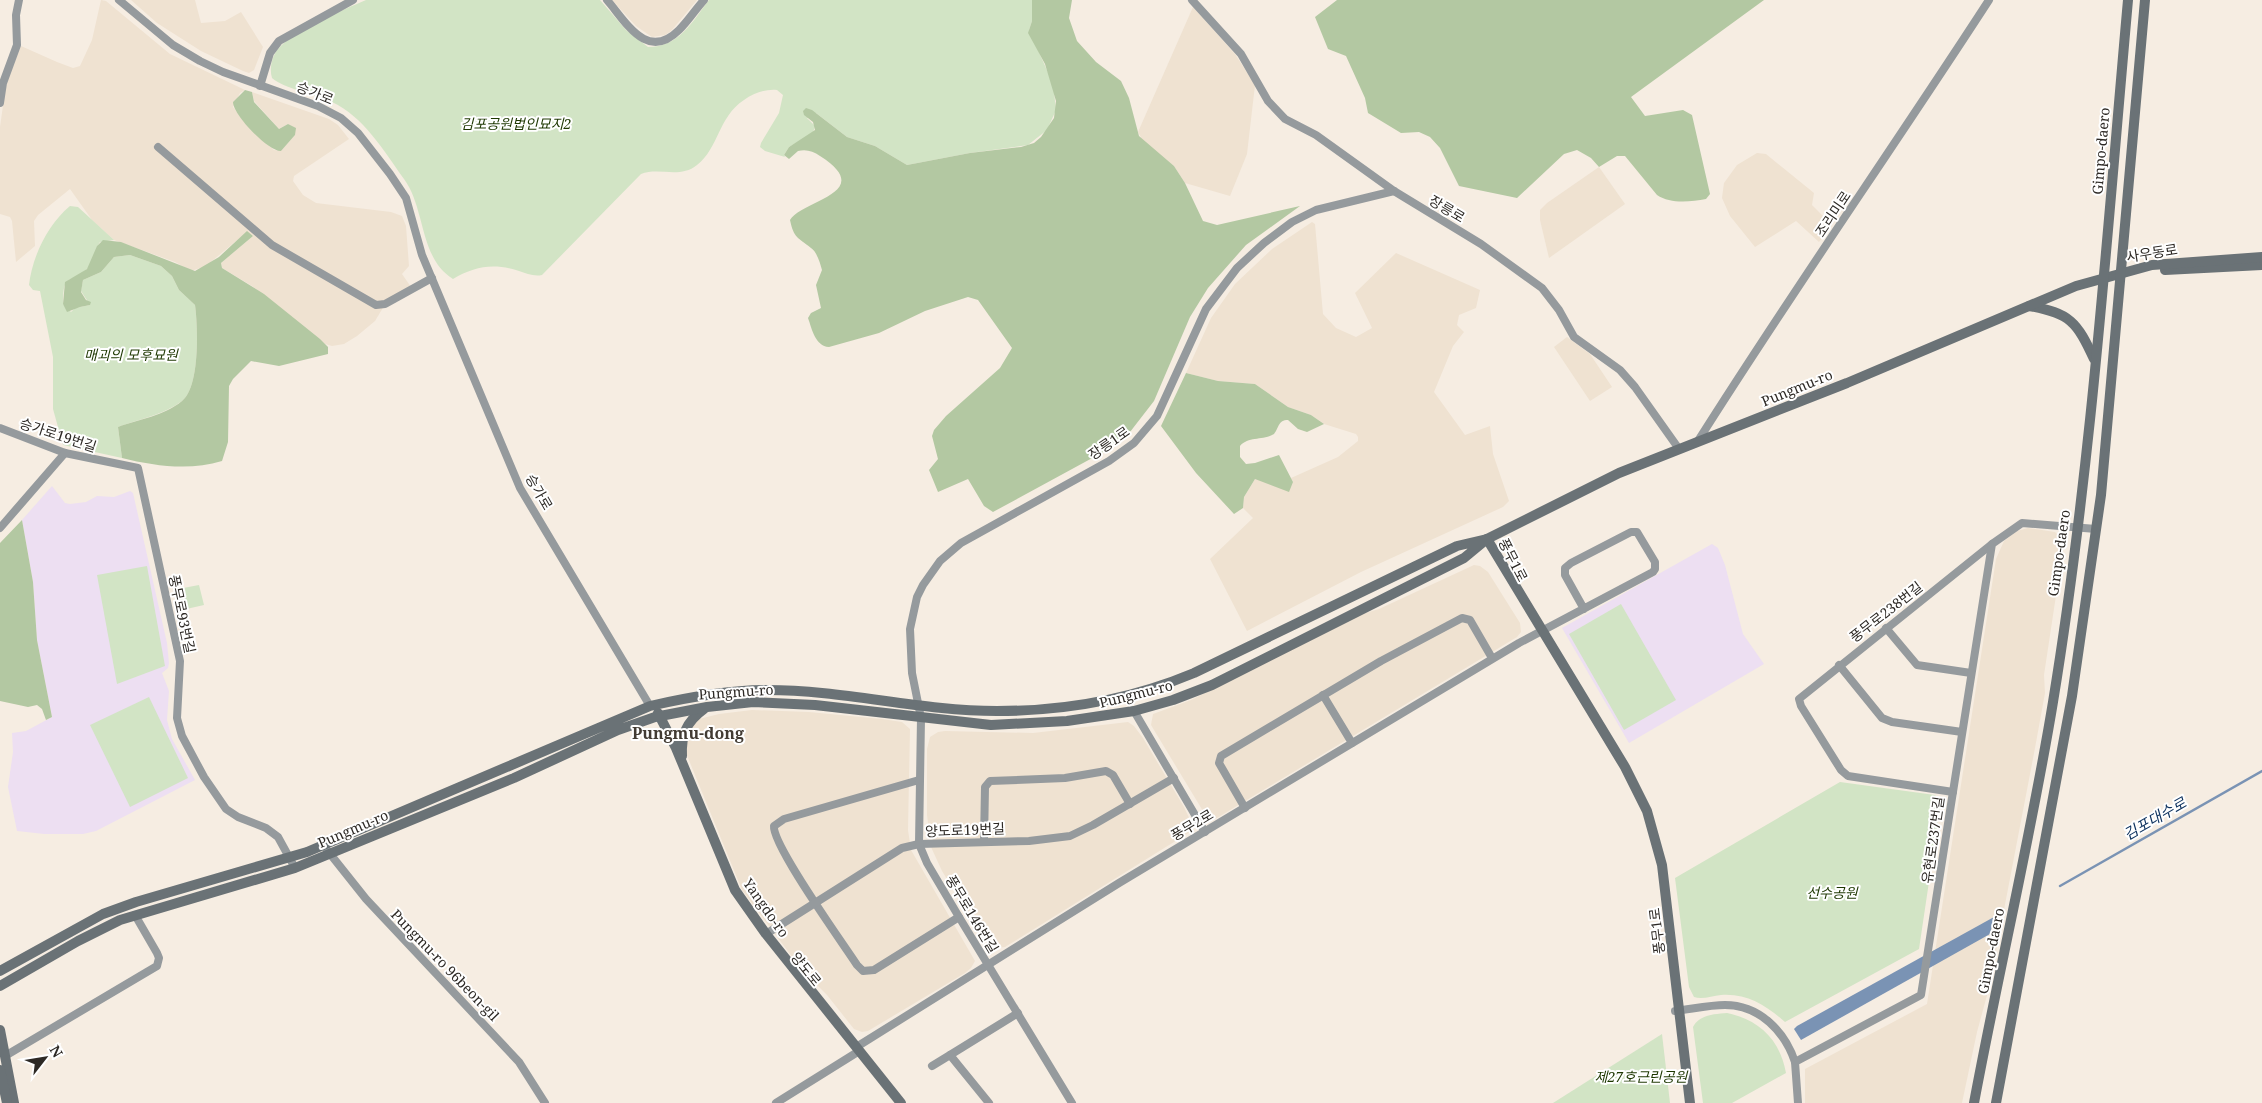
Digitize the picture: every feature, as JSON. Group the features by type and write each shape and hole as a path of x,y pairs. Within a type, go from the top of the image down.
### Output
{"street":[{"path":"0,103 3,83 17,45 16,15 20,0"},
{"name":"승가로","path":"119,0 182,50 210,66 329,111 350,125 358,133 406,198 419,246 520,488 650,706"},
{"path":"260,86 270,53 279,40 353,0"},
{"path":"606,0 642,40 654,42 674,35 704,0"},
{"name":"장릉로","path":"1192,0 1241,54 1277,112 1285,119 1316,135 1394,191 1482,244 1542,288 1554,302 1574,338 1620,370 1635,387 1679,449"},
{"name":"조리미로","path":"1698,441 1760,344 1902,134 1989,0"},
{"name":"Gimpo-daero","path":"1974,1103 2053,701 2077,528 2095,360 2128,0"},
{"path":"1996,1103 2072,696 2096,529 2122,272 2145,0"},
{"path":"158,147 272,246 376,305 385,304 432,278"},
{"name":"장릉1로","path":"921,718 910,650 910,629 917,597 940,561 973,535 1109,461 1134,443 1157,416 1206,308 1237,268 1264,243 1292,222 1316,210 1394,191"},
{"name":"사우동로","path":"2122,272 2185,262 2262,257"},
{"name":"사우동로","path":"2122,272 2262,265"},
{"name":"Pungmu-ro","path":"0,971 80,925 116,908 290,858 327,850 514,778 618,730 658,716 707,707 753,702 780,702 991,725 1067,721 1134,711 1173,700 1226,678 1464,558 1487,539 1595,484 1698,441 1847,383 2028,306 2103,277 2122,272"},
{"path":"2028,306 2051,310 2069,318 2084,337 2095,360"},
{"name":"승가로19번길","path":"0,428 65,453 138,468"},
{"path":"0,528 65,453"},
{"name":"풍무로93번길","path":"138,468 180,661 177,718 182,736 204,777 226,809 238,818 272,832 282,843 295,868"},
{"path":"1992,544 2022,523 2096,529"},
{"name":"풍무2로","path":"776,1103 988,965 1119,883 1492,658 1584,609 1656,569 1655,562 1637,532 1632,532 1596,550 1565,568 1566,575 1584,609"},
{"name":"Pungmu-ro","path":"0,986 78,941 134,915 295,868 327,850 650,706 722,692 768,690 996,711 1028,710 1092,702 1161,686 1219,662 1457,546 1487,539"},
{"name":"풍무1로","path":"1487,539 1541,632 1625,767 1641,798 1652,826 1665,881 1685,1103"},
{"name":"풍무로238번길","path":"1953,792 1848,776 1841,770 1799,701 1801,697 1839,665 1992,544"},
{"name":"유현로237번길","path":"1795,1062 1921,995 1992,544"},
{"path":"1245,808 1219,763 1219,758 1401,650 1465,617 1470,620 1492,658"},
{"path":"1886,628 1917,666 1971,673"},
{"path":"1839,665 1882,718 1892,722 1962,732"},
{"path":"1323,695 1352,743"},
{"name":"양도로","path":"650,706 658,716 731,892 762,937 857,1050 894,1103"},
{"path":"682,762 682,740 686,726 707,707"},
{"path":"1134,711 1205,832"},
{"name":"Yangdo-ro","path":"658,716 682,762 728,878 766,934 901,1103"},
{"name":"풍무로146번길","path":"921,718 919,844 927,863 1072,1103"},
{"path":"984,842 985,787 990,781 1065,778 1106,771 1113,775 1130,804"},
{"name":"양도로19번길","path":"766,934 897,850 919,844 1029,841 1070,836 1174,778"},
{"path":"919,780 776,823 773,828 778,843 856,965 866,972 874,970 959,917"},
{"name":"Pungmu-ro 96beon-gil","path":"327,850 372,906 519,1062 545,1103"},
{"path":"5,1056 157,966 159,958 157,953 134,915"},
{"path":"1678,1011 1724,1004 1747,1008 1766,1019 1776,1028 1790,1048 1795,1062 1798,1103"},
{"name":"풍무1로","path":"1678,1011 1690,1103"},
{"path":"932,1066 1018,1013"},
{"path":"0,1030 14,1103"},
{"path":"950,1055 989,1103"},
{"path":"0,1070 7,1103"}],"shaded area":[{"path":"101,0 106,1 170,54 245,90 240,93 233,107 251,130 274,150 281,151 295,135 288,124 279,129 254,101 252,92 329,119 338,125 349,139 294,176 293,181 303,195 316,203 391,212 402,216 406,226 409,266 402,274 411,287 387,301 375,321 357,336 344,344 332,346 325,344 252,286 222,268 221,263 253,236 247,232 206,266 191,271 175,262 114,240 92,220 70,189 38,215 34,221 35,246 16,262 12,221 10,217 0,214 0,127 6,84 21,46 73,68 80,66 92,40"},
{"path":"131,0 195,0 201,23 225,21 241,12 263,47 254,70 249,73 243,71 201,51 157,23"},
{"path":"612,0 697,0 671,31 665,35 652,37 636,26"},
{"path":"1193,7 1235,54 1255,85 1247,154 1230,196 1185,183 1174,166 1144,143 1138,132"},
{"path":"1757,153 1766,154 1814,193 1812,205 1832,225 1819,242 1796,221 1755,247 1730,216 1722,198 1724,183 1737,165"},
{"path":"1599,167 1625,204 1549,258 1540,220 1540,210 1547,203"},
{"path":"1312,222 1315,224 1323,314 1336,328 1356,337 1372,328 1355,293 1396,253 1480,290 1476,308 1459,315 1457,325 1464,332 1453,346 1434,392 1465,435 1490,426 1493,454 1509,501 1503,507 1361,572 1247,631 1210,559 1253,518 1243,508 1244,497 1255,479 1293,482 1291,478 1338,457 1358,441 1358,437 1356,434 1324,424 1311,415 1288,407 1255,384 1218,381 1186,373 1211,318 1235,284 1272,249"},
{"path":"1567,337 1590,354 1612,387 1590,401 1554,347"},
{"path":"52,486 65,503 70,504 86,502 97,496 114,497 130,491 133,493 167,643 169,663 168,668 162,673 169,691 167,720 172,739 195,780 96,831 83,834 44,834 17,831 8,787 13,752 12,733 26,731 52,717 37,640 33,582 22,520"},
{"path":"2028,528 2055,532 2061,538 2063,549 2044,675 2045,693 2035,748 1989,988 1977,1032 1962,1103 1805,1103 1805,1069 1927,1004 1996,559 2004,541 2017,531"},
{"path":"1712,544 1718,548 1725,565 1743,634 1764,664 1629,743 1562,628"},
{"path":"1474,565 1480,566 1488,572 1520,623 1521,632 1517,637 1217,818 1212,819 1206,816 1151,725 1153,714 1191,700 1362,614 1379,609"},
{"path":"752,710 809,712 882,719 902,722 910,729 908,830 911,850 975,961 965,973 868,1031 862,1032 854,1029 827,995 802,970 742,890 686,753 685,743 690,726 699,719 719,714"},
{"path":"1128,722 1134,726 1143,738 1184,807 1192,824 1190,832 1005,947 990,949 942,871 931,847 927,815 927,749 930,737 938,732 945,731 1033,733"}],"green space":[{"name":"김포공원법인묘지2","path":"366,0 600,0 626,30 648,47 668,43 684,32 709,0 1032,0 1032,21 1029,30 1050,77 1056,110 1047,130 1028,145 970,153 907,165 875,146 847,137 816,113 807,118 815,126 813,133 789,147 784,155 785,157 765,151 760,147 761,143 779,113 783,95 777,90 760,92 735,107 710,150 697,165 684,171 648,172 641,174 542,275 533,275 501,267 485,267 469,271 453,279 442,270 434,259 428,246 411,191 381,146 364,126 354,116 332,102 284,85 272,78 271,67 273,59 278,49 285,42 319,21"},
{"path":"1032,0 1072,0 1069,18 1077,41 1096,62 1121,81 1129,98 1139,136 1174,166 1185,183 1203,221 1217,225 1300,206 1246,245 1208,288 1190,317 1154,401 1130,432 1107,450 993,512 984,506 968,479 938,492 929,470 938,459 932,436 934,430 946,416 1000,368 1012,348 978,300 968,297 925,311 879,333 829,347 820,344 808,318 811,313 821,308 816,285 822,270 815,252 795,234 790,220 797,213 831,194 839,187 841,179 836,169 812,152 798,151 789,159 784,155 789,147 815,130 813,122 804,115 803,111 806,108 812,110 847,137 875,146 907,165 970,153 1021,147 1034,143 1041,137 1054,118 1056,101 1045,64 1028,33 1032,21"},
{"path":"1337,0 1764,0 1631,97 1645,116 1683,110 1692,115 1710,194 1706,199 1680,202 1668,200 1657,195 1625,156 1617,156 1599,167 1591,158 1577,150 1564,154 1517,198 1459,186 1440,148 1430,137 1419,132 1401,133 1368,113 1365,98 1346,56 1328,49 1315,17"},
{"path":"245,90 252,92 254,102 279,129 288,124 296,128 295,135 281,151 268,146 252,132 239,115 233,102"},
{"name":"매괴의 모후묘원","path":"70,206 78,207 114,240 100,242 92,263 88,268 66,283 63,304 71,312 75,308 90,305 81,291 83,280 101,272 114,257 130,255 161,266 172,276 179,290 195,305 197,341 195,370 188,394 182,401 167,410 118,427 122,458 63,445 53,409 53,357 40,291 33,290 29,285 37,252 42,242 62,213"},
{"path":"247,231 253,236 221,263 222,268 264,294 320,339 328,347 328,354 279,366 251,361 233,379 229,386 228,442 222,461 185,467 122,458 118,427 167,410 182,401 188,394 195,370 197,327 195,305 179,290 172,276 161,266 130,255 114,257 101,272 83,280 81,292 86,300 91,302 90,305 67,312 63,304 65,282 87,269 97,246 103,240 121,242 195,271 219,257"},
{"path":"1186,373 1218,381 1255,384 1288,407 1311,415 1324,424 1307,432 1298,429 1288,420 1285,420 1280,423 1274,434 1247,441 1240,446 1240,457 1246,464 1279,455 1293,482 1289,492 1255,479 1244,497 1243,508 1234,514 1196,473 1161,426"},
{"path":"22,520 33,582 37,640 52,717 46,720 42,709 37,705 28,707 0,701 0,543"},
{"path":"147,566 165,666 117,684 97,575"},
{"path":"199,585 204,605 182,610 178,589"},
{"path":"1621,604 1676,700 1624,730 1569,634"},
{"path":"149,697 188,778 130,807 90,725"},
{"name":"선수공원","path":"1840,782 1935,795 1941,801 1919,949 1785,1022 1764,1006 1748,998 1730,995 1704,998 1694,997 1689,987 1675,878"},
{"path":"1727,1013 1739,1016 1759,1026 1767,1033 1779,1051 1786,1073 1732,1103 1703,1103 1693,1027 1703,1018"},
{"name":"제27호근린공원","path":"1662,1034 1670,1103 1553,1103"}],"water":[{"path":"1994,917 1990,934 1801,1040 1794,1029 1797,1026"}],"waterway":[{"name":"김포대수로","path":"2060,886 2262,771"}],"district":[{"name":"Pungmu-dong","path":"688,733"}]}
